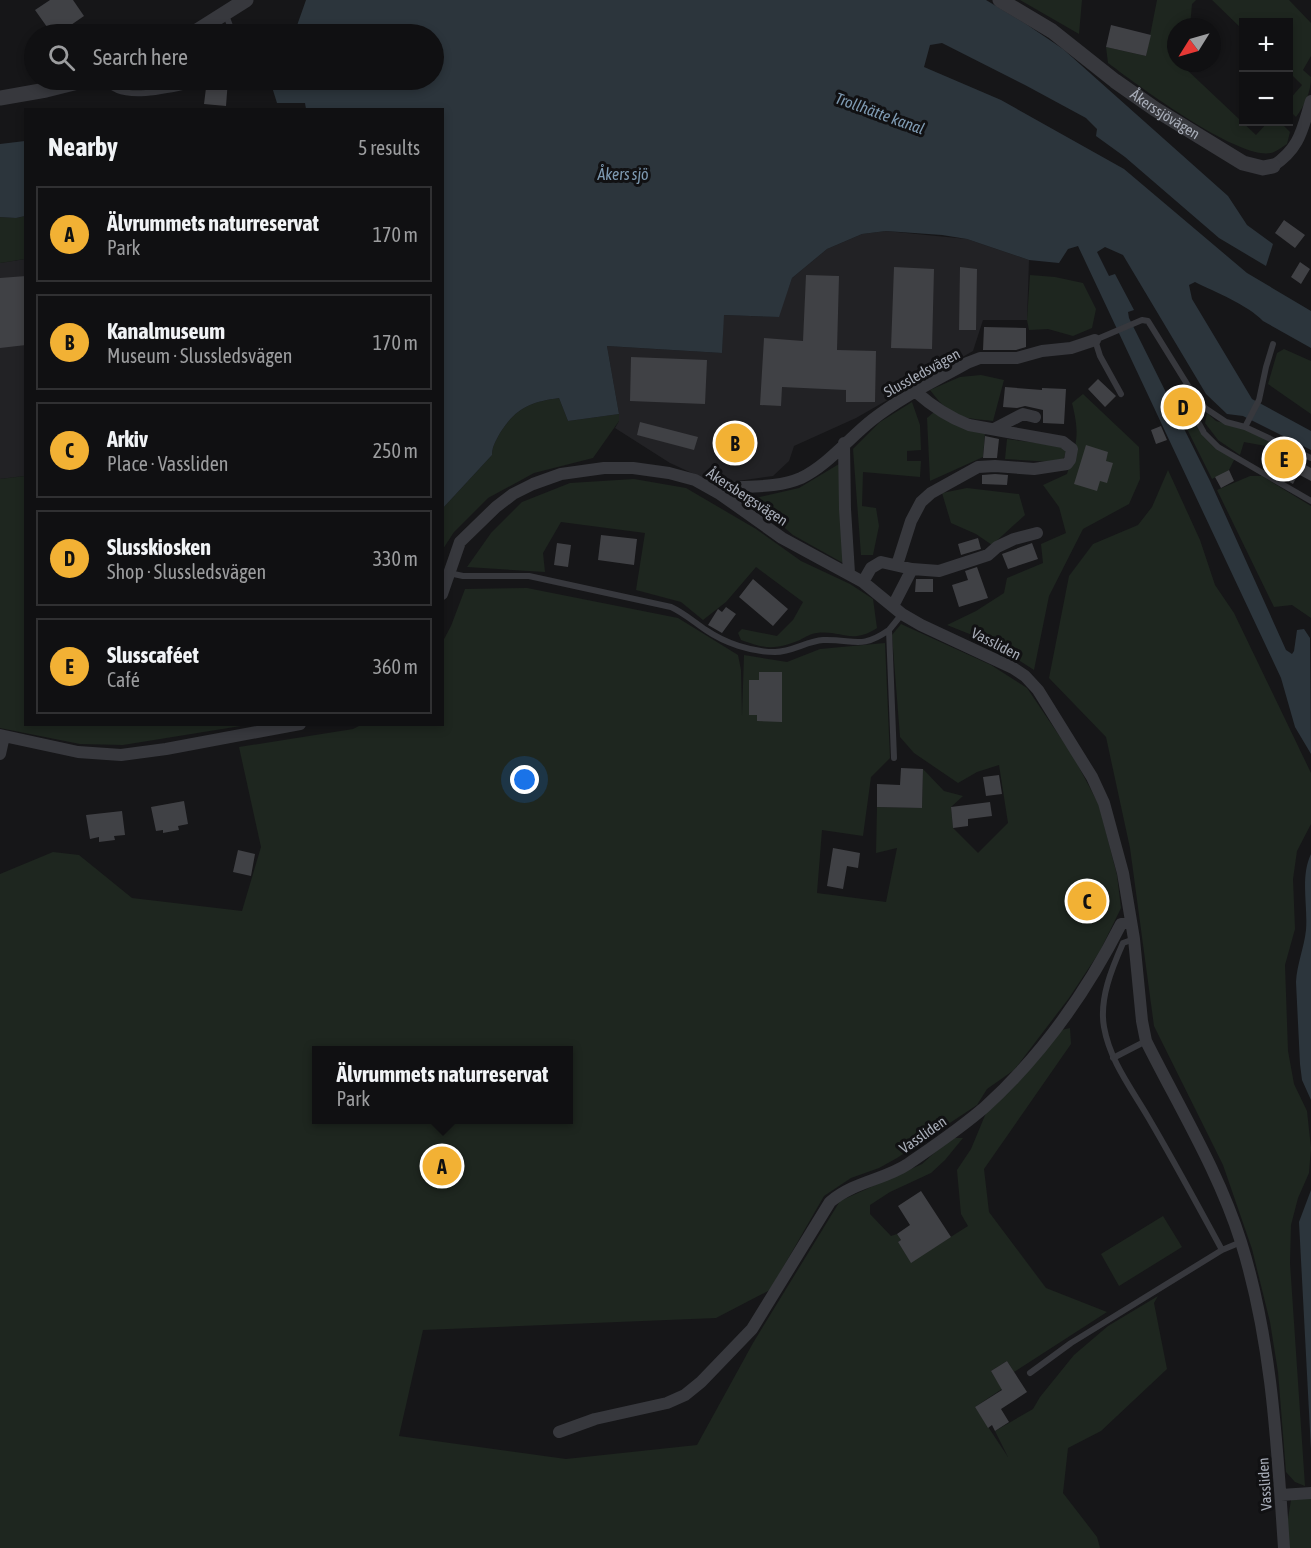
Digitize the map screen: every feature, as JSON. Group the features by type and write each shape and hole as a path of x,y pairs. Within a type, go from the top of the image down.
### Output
{"street":[{"path":"209,24 246,0"},
{"name":"Åkerssjövägen","path":"1000,0 1052,31 1115,81 1155,109 1243,163 1263,168 1273,166 1290,153 1296,146 1311,101"},
{"path":"0,98 46,90"},
{"name":"Slussledsvägen","path":"720,494 724,488 775,485 802,477 816,469 883,411 967,363 980,358 1017,358 1042,351 1071,348 1095,340"},
{"path":"897,566 911,521 921,502 931,493 978,467 1041,468 1066,464 1071,460 1072,449 1063,442 957,420 931,406 916,392"},
{"path":"994,429 1023,414 1035,417"},
{"path":"844,443 849,573"},
{"name":"Åkersbergsvägen","path":"444,588 460,542 513,494 561,474 604,468 633,468 695,480 720,494 782,538 849,573 898,610"},
{"path":"863,582 871,568 881,562 912,569 939,570 988,555 996,547 1037,533"},
{"path":"898,610 912,569"},
{"name":"Vassliden","path":"898,610 921,625 1013,668 1025,676 1038,690 1092,777 1104,803 1123,873 1134,939 1146,1041 1217,1181 1241,1242 1263,1331 1273,1397 1284,1548"},
{"path":"0,754 2,735 78,752 121,755 289,726"},
{"name":"Vassliden","path":"559,1432 595,1419 667,1403 685,1395 752,1329 830,1202 849,1189 905,1166 960,1128 1005,1088 1055,1028 1092,976 1121,924 1130,922"},
{"path":"1281,1495 1310,1493"}],"lane":[{"path":"226,14 230,24"},
{"path":"118,90 128,94 157,90"},
{"name":"Slussledsvägen","path":"1095,340 1142,320 1148,321 1192,392 1205,408 1226,422 1245,427 1311,458"},
{"path":"1095,340 1100,356 1121,394"},
{"path":"1245,427 1259,400 1273,344"},
{"name":"Slussledsvägen","path":"1192,392 1196,418 1204,433 1218,447 1311,501"},
{"path":"449,573 463,576 529,576 671,608 682,612 720,638 765,652 785,651 817,640 868,642 889,630"},
{"path":"894,758 889,630 898,610"},
{"path":"1134,939 1123,943 1112,968 1105,996 1104,1025 1113,1058 1222,1250"},
{"path":"1113,1058 1146,1041"},
{"path":"1030,1373 1071,1343 1222,1250 1241,1242"}],"shaded area":[{"path":"1020,0 1082,0 1079,34"},
{"path":"1157,0 1196,0 1192,4 1191,18 1167,18 1167,72 1189,72 1239,119 1239,126 1246,126 1256,135 1264,126 1284,126 1290,132 1287,144 1271,153 1256,152 1212,133 1108,63 1106,47 1146,56"},
{"path":"1212,0 1289,0 1311,23 1311,56 1303,70 1311,77 1310,88 1305,103 1296,117 1293,114 1293,95 1302,85 1293,76 1293,18 1239,18 1239,26"},
{"path":"24,216 24,259 0,263 0,217"},
{"path":"886,231 967,239 1029,260 1027,320 983,320 973,351 856,418 794,446 789,461 773,476 716,484 670,463 615,428 619,421 619,414 607,346 722,353 723,315 778,317 792,278 827,249 862,234"},
{"path":"24,259 24,476 0,479 0,263"},
{"path":"1030,275 1083,283 1096,309 1092,328 1073,336 1048,329 1029,330 1027,320"},
{"path":"1284,349 1311,361 1311,414 1268,384 1277,353"},
{"path":"981,375 1004,380 993,421 957,415 944,407 930,390 960,377"},
{"path":"1083,394 1139,447 1140,479 1129,504 1083,529 1049,596 1034,670 992,643 947,625 976,611 1004,593 1007,578 1043,563 1041,544 1066,533 1059,507 1043,485 1067,474 1076,439 1072,403"},
{"path":"559,398 568,421 619,414 619,421 593,458 534,473 488,498 454,532 444,547 444,507 492,455 494,444 506,424 518,412 540,402"},
{"path":"912,402 920,425 921,450 907,451 907,461 921,461 920,477 863,472 862,506 876,508 879,526 873,555 861,555 853,449 880,422"},
{"path":"934,412 985,433 983,457 930,481 927,418"},
{"path":"1189,413 1197,425 1235,458 1229,470 1212,479 1181,417"},
{"path":"1207,413 1216,421 1245,429 1282,446 1279,451 1244,442 1240,455 1218,440 1205,423"},
{"path":"1007,439 1061,446 1067,449 1063,460 1052,462 1005,459"},
{"path":"839,464 843,563 793,535 751,499 799,488"},
{"path":"1168,470 1200,540 1215,585 1234,613 1311,773 1311,824 1297,851 1293,879 1295,929 1285,965 1288,1051 1294,1084 1307,1111 1311,1148 1309,1173 1298,1198 1291,1225 1290,1263 1305,1486 1295,1482 1286,1472 1278,1372 1270,1322 1252,1249 1223,1165 1154,1026 1130,848 1106,737 1049,678 1069,576 1093,544 1138,525 1152,507"},
{"path":"24,476 24,726 241,726 123,745 80,744 0,728 0,479"},
{"path":"1250,476 1262,476 1311,506 1311,618 1292,605 1274,607 1217,490"},
{"path":"634,479 686,488 756,529 801,561 850,584 873,599 877,628 860,636 815,633 776,647 764,647 741,640 738,633 742,629 777,636 793,620 803,602 756,567 726,602 703,620 681,602 636,590 645,533 561,522 543,553 545,572 467,567 491,533 522,502 570,483"},
{"path":"967,488 1019,494 1025,515 992,545 976,534 951,523 942,493"},
{"path":"527,588 678,618 738,655 741,670 742,716 744,655 787,662 820,649 885,643 890,758 871,777 863,836 822,830 817,893 886,902 897,848 876,853 877,807 922,808 923,769 944,791 963,796 951,807 953,828 978,853 1008,823 999,765 977,772 958,783 914,753 900,737 892,635 901,624 991,665 1027,688 1073,756 1099,805 1117,875 1121,908 1100,951 1069,998 1014,1070 987,1089 977,1105 897,1158 879,1168 851,1178 824,1196 770,1290 716,1318 423,1330 399,1436 566,1459 697,1445 753,1343 840,1201 922,1164 954,1138 963,1138 931,1173 890,1192 870,1205 870,1214 891,1236 897,1234 901,1240 898,1242 911,1262 968,1226 961,1214 957,1170 971,1149 986,1113 1057,1031 1070,1028 1071,1044 984,1169 989,1212 1046,1288 1107,1312 1014,1372 1007,1361 991,1371 1002,1389 975,1407 1008,1457 995,1431 1033,1409 1074,1355 1108,1326 1158,1296 1154,1303 1167,1369 1101,1431 1068,1448 1063,1493 1097,1537 1100,1548 0,1548 0,874 53,852 79,855 132,898 242,911 261,847 239,747 353,729 359,726 444,726 444,639 465,589"},
{"path":"1163,1216 1182,1247 1119,1286 1101,1254"},
{"path":"1311,1498 1311,1548 1288,1548 1286,1531 1291,1500"}],"water":[{"name":"Åkers sjö","path":"306,0 986,0 1063,49 1228,196 1247,225 1273,244 1266,266 1219,238 1125,157 1096,136 1097,129 1086,118 942,43 930,45 924,67 1001,100 1124,169 1247,273 1311,311 1311,348 1263,321 1231,299 1195,282 1189,285 1192,299 1252,399 1311,431 1311,450 1243,416 1227,414 1206,394 1123,255 1105,247 1097,252 1109,276 1115,274 1134,310 1128,312 1129,318 1210,481 1286,650 1292,654 1294,651 1297,630 1304,629 1310,638 1311,754 1295,727 1281,678 1078,246 1068,249 1059,263 1029,260 967,239 942,235 886,231 862,234 827,249 792,278 779,317 724,315 722,353 607,346 619,414 568,421 559,398 532,404 518,412 506,424 493,446 492,455 444,507 444,108 306,108 305,103 277,103 273,90 444,90 444,24 298,24"},
{"path":"24,141 24,216 0,217 0,144"},
{"path":"1311,854 1311,1100 1302,1080 1296,982 1306,930 1305,882"},
{"path":"1311,1190 1311,1450 1299,1222"}],"building":[{"path":"50,0 73,0 84,16 72,24 45,24 35,10"},
{"path":"1111,25 1151,35 1146,56 1106,47"},
{"path":"206,90 227,90 226,106 204,104"},
{"path":"1284,220 1305,235 1295,248 1275,233"},
{"path":"1300,262 1310,269 1301,284 1291,277"},
{"path":"894,267 934,269 932,349 891,348"},
{"path":"960,267 977,269 976,330 959,330"},
{"path":"806,275 839,276 837,350 876,351 875,402 846,402 846,390 782,387 781,406 760,405 764,338 803,341"},
{"path":"24,276 24,345 0,348 0,278"},
{"path":"984,327 1026,328 1026,347 1016,350 983,350"},
{"path":"631,357 707,360 705,404 630,401"},
{"path":"1098,379 1116,396 1105,407 1088,389"},
{"path":"1005,387 1066,389 1064,424 1043,423 1043,410 1025,406 1003,407"},
{"path":"640,422 698,437 694,450 637,435"},
{"path":"1161,426 1167,440 1156,444 1151,430"},
{"path":"985,436 999,439 997,458 983,458"},
{"path":"1086,445 1108,452 1106,461 1113,463 1107,483 1100,481 1097,491 1074,484"},
{"path":"1279,451 1311,468 1311,481 1298,474 1293,484 1268,470"},
{"path":"1229,470 1234,481 1221,488 1215,477"},
{"path":"982,475 1008,475 1007,485 982,484"},
{"path":"601,535 637,539 634,565 598,560"},
{"path":"978,538 981,549 961,555 958,544"},
{"path":"557,543 571,545 568,567 554,565"},
{"path":"1032,543 1038,559 1008,569 1002,554"},
{"path":"977,567 988,598 959,607 952,585 968,580 965,571"},
{"path":"753,579 788,609 773,626 739,597"},
{"path":"916,579 933,579 933,592 915,592"},
{"path":"726,607 736,614 722,633 708,625 718,609 722,612"},
{"path":"759,672 782,672 782,722 757,721 757,715 749,715 749,680 759,680"},
{"path":"901,768 923,769 922,808 877,807 877,784 900,785"},
{"path":"999,775 1002,794 986,796 983,777"},
{"path":"184,801 188,824 178,826 179,830 163,833 163,830 156,831 151,807"},
{"path":"990,802 992,816 968,819 968,826 953,828 951,807"},
{"path":"122,811 125,835 114,836 115,840 99,842 99,837 90,839 86,815"},
{"path":"833,848 860,853 858,868 847,866 843,889 827,886"},
{"path":"238,850 255,854 251,876 233,872"},
{"path":"921,1191 951,1237 911,1263 898,1242 901,1240 897,1234 910,1225 898,1206"},
{"path":"1007,1361 1027,1392 1001,1409 1009,1422 995,1431 992,1425 988,1428 975,1407 1002,1390 991,1371"}],"place":[{"name":"Slusskiosken","path":"1183,407"},
{"name":"Kanalmuseum","path":"735,443"},
{"name":"Slusscaféet","path":"1284,459"},
{"name":"Arkiv","path":"1087,901"},
{"name":"Älvrummets naturreservat","path":"442,1166"}],"water label":[{"name":"Trollhätte kanal","path":"880,113"}]}
